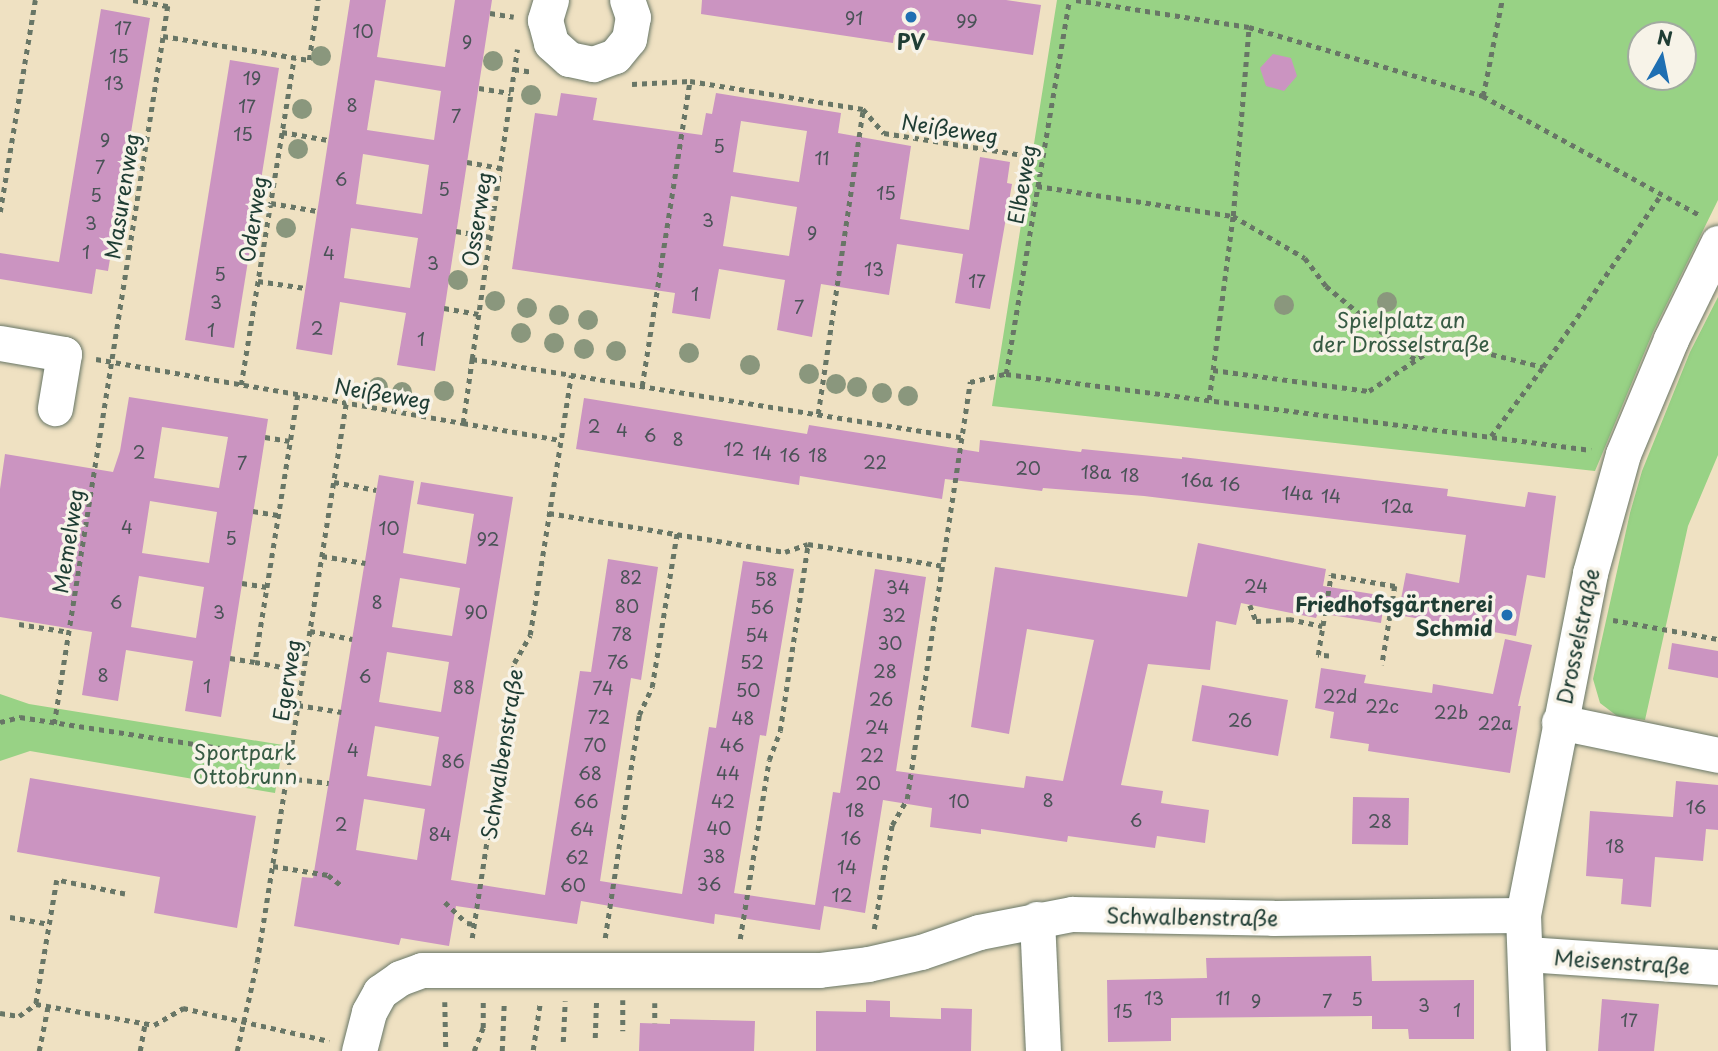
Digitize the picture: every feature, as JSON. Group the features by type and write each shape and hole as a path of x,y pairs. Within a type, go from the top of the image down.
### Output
{"street":[{"path":"551,0 545,20 547,32 559,52 580,63 605,61 623,48 629,39 633,17 627,0"},
{"name":"Drosselstraße","path":"1528,1051 1523,915 1581,615 1611,490 1623,454 1715,232"},
{"path":"0,343 64,354 55,408"},
{"path":"1559,722 1718,755"},
{"name":"Schwalbenstraße","path":"359,1049 369,1012 380,992 400,978 422,970 819,970 868,964 1037,919 1072,914 1273,918 1523,915"},
{"path":"1037,919 1043,1051"},
{"name":"Meisenstraße","path":"1526,954 1718,967"}],"path":[{"path":"0,212 35,0"},
{"name":"Masurenweg","path":"110,362 168,6 133,0"},
{"path":"163,36 309,60 318,0"},
{"name":"Elbeweg","path":"1006,374 1069,0"},
{"path":"1076,0 1249,27 1483,96 1660,196 1715,232"},
{"path":"1483,96 1502,0"},
{"path":"490,13 522,18"},
{"path":"1209,400 1233,216 1249,27"},
{"name":"Oderweg","path":"241,385 294,58"},
{"path":"605,61 635,86 690,81 863,109 818,414"},
{"path":"642,386 690,81"},
{"name":"Osserweg","path":"472,359 512,84"},
{"path":"479,88 511,93"},
{"name":"Neißeweg","path":"863,109 884,133 1042,158"},
{"path":"282,132 328,140"},
{"path":"467,162 500,168"},
{"path":"1037,186 1233,216 1305,258 1326,286 1416,360"},
{"path":"1490,437 1543,367 1660,196"},
{"path":"271,203 317,211"},
{"path":"456,232 490,237"},
{"path":"258,281 305,288"},
{"path":"444,308 478,313"},
{"path":"1213,370 1369,391 1443,342 1543,367"},
{"name":"Neißeweg","path":"64,354 560,440"},
{"path":"463,424 472,359 961,437"},
{"name":"Memelweg","path":"54,724 110,362"},
{"path":"868,964 891,825 907,799 970,382 1006,374 1623,454"},
{"name":"Schwalbenstraße","path":"475,970 474,924 514,663 530,635 570,375"},
{"path":"254,662 298,395"},
{"name":"Egerweg","path":"237,1051 257,962 346,403"},
{"path":"964,421 973,421"},
{"path":"265,437 290,441"},
{"path":"334,482 376,489"},
{"path":"253,511 278,515"},
{"path":"549,513 785,552 808,544 944,566"},
{"path":"600,970 639,715 652,687 677,533"},
{"path":"734,970 769,760 780,731 808,544"},
{"path":"322,556 365,563"},
{"path":"1329,656 1318,655 1331,575 1395,586 1382,664"},
{"path":"242,583 267,587"},
{"path":"1250,605 1255,621 1289,619 1322,626"},
{"path":"1581,615 1718,639"},
{"path":"19,624 69,632"},
{"path":"310,631 352,639"},
{"path":"230,658 304,671"},
{"path":"298,705 341,712"},
{"path":"0,722 20,718 290,759"},
{"path":"287,778 329,783"},
{"path":"272,866 328,875 341,885"},
{"path":"36,1004 57,880 125,894"},
{"path":"445,902 467,923 474,924"},
{"path":"10,917 49,924"},
{"path":"446,1051 475,970"},
{"path":"474,1051 483,1028 475,970"},
{"path":"475,970 502,1051"},
{"path":"533,1050 540,1017 540,970"},
{"path":"0,1013 19,1016 36,1004 154,1025 183,1008 359,1049"},
{"path":"39,1051 48,1006"},
{"path":"140,1051 145,1023"}],"green space":[{"name":"Spielplatz an der Drosselstraße","path":"1057,0 1718,0 1718,200 1653,332 1595,471 992,406"},
{"path":"1718,297 1718,455 1688,526 1645,720 1617,716 1600,703 1593,679 1630,513 1642,471 1690,352"},
{"name":"Sportpark Ottobrunn","path":"0,694 29,704 283,745 275,793 30,751 0,761"}],"building":[{"path":"350,0 386,0 377,57 445,67 455,0 492,0 435,371 397,365 406,313 340,302 332,355 296,349","holes":["375,80 441,91 434,140 367,130","363,154 429,165 422,214 356,204","351,228 418,238 410,288 344,278"]},
{"path":"702,0 1006,0 1041,5 1033,55 894,35 893,43 701,14"},
{"path":"101,9 150,18 108,271 96,269 92,294 0,279 0,253 59,262"},
{"path":"1273,54 1291,58 1297,76 1284,91 1266,86 1260,68"},
{"path":"230,60 279,68 234,348 185,340"},
{"path":"561,93 597,98 593,120 702,135 706,113 712,114 716,93 841,113 838,133 911,146 900,219 969,230 980,157 1010,162 1007,183 1012,184 990,309 955,303 963,254 897,244 889,295 821,284 812,337 777,330 785,280 719,269 710,319 672,313 675,293 512,269 535,113 557,116","holes":["741,121 807,131 799,182 733,172","731,196 797,207 789,256 723,246"]},
{"path":"129,397 268,419 221,717 185,711 193,661 126,650 118,701 82,695 92,632 0,617 0,489 5,454 113,472 120,451","holes":["162,427 228,437 219,488 154,478","150,501 217,512 209,563 142,553","139,576 204,587 196,638 131,627"]},
{"path":"584,398 807,434 809,425 979,452 980,440 1081,452 1082,449 1182,457 1448,489 1447,496 1525,507 1528,492 1556,496 1545,578 1527,575 1516,636 1398,615 1406,573 1459,583 1466,535 1144,496 1043,488 1042,491 945,479 942,499 800,476 799,485 576,449"},
{"path":"379,475 414,481 403,553 466,564 474,514 417,504 421,482 513,497 451,880 545,895 580,671 591,672 608,559 658,567 641,680 631,678 600,881 682,894 709,727 716,728 743,561 794,569 766,736 760,735 734,893 815,905 833,792 840,793 875,569 926,577 896,771 1024,788 1026,776 1063,781 1094,640 1027,629 1009,734 971,727 995,567 1187,597 1198,543 1326,569 1323,586 1385,596 1381,623 1318,613 1316,618 1241,603 1236,625 1216,621 1210,670 1148,664 1121,785 1163,791 1161,803 1209,810 1205,843 1157,836 1155,848 1068,836 1067,842 981,829 981,834 930,827 932,808 883,800 865,913 824,906 820,930 715,914 714,924 581,901 577,924 456,906 449,946 401,938 399,945 294,926 302,877 313,878","holes":["400,578 460,588 452,636 392,627","387,652 449,662 441,712 379,702","375,726 439,737 431,786 367,776","364,799 425,809 417,860 356,850"]},
{"path":"1505,639 1532,645 1518,706 1521,706 1510,773 1368,751 1369,744 1330,738 1334,712 1315,708 1321,668 1366,675 1364,683 1432,693 1433,684 1493,694"},
{"path":"1672,643 1718,651 1718,678 1668,669"},
{"path":"1202,685 1288,700 1278,756 1192,741"},
{"path":"30,778 256,816 237,928 154,913 160,877 17,852"},
{"path":"1676,781 1718,785 1718,830 1706,829 1703,861 1655,857 1651,907 1621,904 1623,879 1586,876 1590,811 1673,817"},
{"path":"1353,797 1409,798 1408,845 1352,844"},
{"path":"1371,956 1372,981 1474,980 1474,1039 1409,1039 1408,1029 1372,1029 1372,1016 1171,1018 1171,1041 1108,1042 1107,980 1207,978 1206,958"},
{"path":"1602,999 1659,1004 1654,1051 1598,1051"},
{"path":"866,1000 890,1001 890,1017 941,1019 941,1008 972,1009 971,1051 816,1051 816,1011 866,1012"},
{"path":"670,1019 755,1021 754,1051 639,1051 640,1023 670,1024"}],"place":[{"name":"PV","path":"911,17"},
{"name":"Friedhofsgärtnerei Schmid","path":"1507,615"}]}
